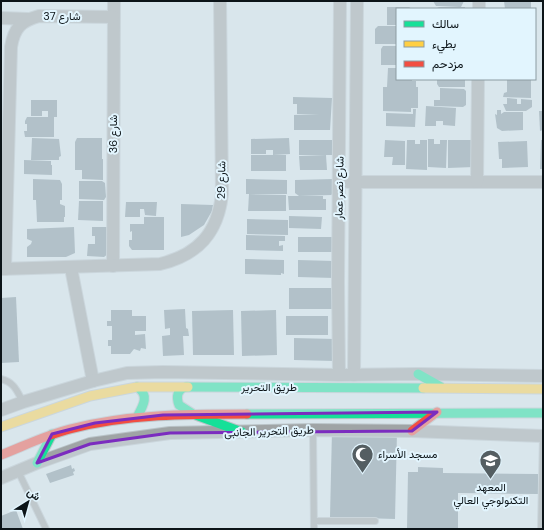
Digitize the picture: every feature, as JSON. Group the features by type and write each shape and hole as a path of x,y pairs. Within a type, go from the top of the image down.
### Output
{"street":[{"name":"شارع 36","path":"113,266 114,1"},
{"name":"شارع 29","path":"3,269 160,264 175,261 189,254 210,233 221,207 222,194 220,1"},
{"name":"شارع نصر عمار","path":"339,375 338,283 340,1"},
{"name":"شارع نصر عمار","path":"354,375 357,1"},
{"name":"شارع 37","path":"3,269 10,47 13,36 19,26 28,19 39,16 113,17"},
{"path":"1,18 28,19"},
{"path":"477,182 478,80"},
{"path":"339,182 543,182"},
{"path":"71,268 93,381"},
{"path":"1,410 93,381 127,373 163,372 543,376"},
{"path":"266,374 268,387"},
{"path":"418,374 443,388"},
{"path":"137,387 143,391 145,398 137,417"},
{"name":"طريق التحرير","path":"1,427 90,396 137,387 543,389"},
{"path":"186,387 179,390 176,397 179,405 193,414 242,432"},
{"path":"412,431 437,412"},
{"path":"1,455 52,434 95,423 137,417 193,414 437,412 543,413"},
{"name":"طريق التحرير الجانبى","path":"1,478 90,444 170,433 313,430 412,431 543,436"},
{"path":"37,463 52,434"}],"lane":[{"path":"1,379 9,381 14,385 23,402"},
{"path":"313,430 314,529"},
{"path":"542,529 543,436"},
{"path":"18,471 46,529"},
{"path":"314,521 375,522"}],"highlighted area":[{"path":"437,412 412,431 170,433 90,444 37,463 52,434 95,423 163,415"}],"building":[{"path":"433,1 464,1 461,7 465,8 437,8 459,6 436,6"},
{"path":"504,1 531,1 531,8 505,8"},
{"path":"387,7 410,8 396,8 396,25 387,25"},
{"path":"378,26 396,26 396,44 375,44 375,29"},
{"path":"383,46 396,46 396,65 381,65 381,49"},
{"path":"388,68 396,68 396,80 416,81 416,87 418,87 418,108 411,108 411,112 383,111 383,87 387,87"},
{"path":"437,80 465,80 465,87 439,87"},
{"path":"507,80 531,80 531,98 503,97 504,93 507,92"},
{"path":"440,88 464,89 466,91 466,105 463,107 434,106 434,100 440,100"},
{"path":"293,97 332,98 330,130 294,130 294,115 319,114 297,114 297,104 293,104"},
{"path":"507,98 517,99 517,104 521,104 521,99 532,100 532,107 526,111 506,111 503,104 507,104"},
{"path":"31,100 57,100 57,117 54,117 54,137 25,137 24,131 27,131 27,124 25,124 25,121 27,117 48,117 48,111 42,111 42,116 31,116"},
{"path":"426,106 456,108 455,126 443,125 443,121 436,121 436,126 425,126"},
{"path":"413,109 416,109 415,127 386,126 386,113 413,114"},
{"path":"497,110 501,110 501,114 504,112 523,112 523,130 502,131 497,128 495,114 497,115"},
{"path":"539,111 543,111 543,130 540,131"},
{"path":"32,138 59,139 61,156 59,157 59,160 31,160"},
{"path":"77,138 102,138 103,180 82,179 82,170 75,170 75,142"},
{"path":"289,138 290,154 273,155 273,150 266,150 266,154 251,154 251,139"},
{"path":"428,139 434,139 434,144 440,144 440,140 447,140 446,168 428,167"},
{"path":"299,140 333,140 333,155 299,155"},
{"path":"385,140 405,141 405,165 392,165 393,157 384,157"},
{"path":"407,140 415,140 415,144 420,144 420,140 427,140 427,170 406,169"},
{"path":"448,140 473,140 474,167 448,168"},
{"path":"541,140 543,140 543,169 540,169"},
{"path":"527,141 528,167 502,168 502,159 499,159 498,142"},
{"path":"251,155 286,155 286,171 251,171"},
{"path":"326,155 327,170 300,170 299,156"},
{"path":"24,160 51,161 52,175 24,174"},
{"path":"33,179 60,180 62,184 62,200 60,200 60,204 65,206 64,222 37,222 36,200 33,200"},
{"path":"246,179 287,180 287,194 246,194"},
{"path":"333,179 334,193 331,195 299,196 295,193 295,180"},
{"path":"79,181 102,181 105,183 106,197 104,200 79,199"},
{"path":"249,194 286,195 286,211 248,211"},
{"path":"288,196 323,196 323,199 326,199 326,210 289,210"},
{"path":"79,201 103,201 103,221 78,220"},
{"path":"126,202 157,202 156,216 145,215 144,209 140,209 140,217 125,217"},
{"path":"181,204 213,205 212,211 204,225 189,235 181,237"},
{"path":"289,216 322,217 321,229 289,228"},
{"path":"144,217 164,217 164,250 132,250 129,246 129,240 132,240 130,224 144,224"},
{"path":"247,219 288,220 288,235 247,234"},
{"path":"74,227 75,253 66,257 27,257 27,247 32,241 27,239 27,229"},
{"path":"92,227 107,227 109,253 104,257 87,256 88,244 95,244 95,236 92,236"},
{"path":"246,235 285,236 285,241 279,241 279,246 283,245 283,251 246,250"},
{"path":"298,237 336,237 336,252 298,252"},
{"path":"245,259 284,260 284,274 245,274"},
{"path":"298,260 334,261 334,278 298,277"},
{"path":"289,288 334,288 334,309 289,309"},
{"path":"16,297 19,362 1,363 1,298"},
{"path":"185,309 186,328 188,329 189,336 183,336 184,355 163,356 162,336 170,335 170,328 165,329 164,310"},
{"path":"111,310 132,310 132,316 146,316 146,331 135,331 135,335 145,334 146,349 141,348 140,351 134,349 130,354 111,354 111,346 108,346 108,340 112,340 112,326 107,326 107,321 111,321"},
{"path":"233,310 234,355 193,355 192,311"},
{"path":"276,310 277,355 242,356 241,311"},
{"path":"286,316 328,316 328,335 286,335"},
{"path":"294,338 335,339 334,361 294,360"},
{"name":"مسجد الأسراء","path":"332,430 397,432 395,519 330,517"},
{"path":"71,465 72,469 74,468 75,471 73,472 74,475 50,483 46,474"},
{"path":"418,467 443,468 443,473 538,474 538,494 458,493 458,529 407,529 408,472 418,472"},
{"path":"16,510 23,529 1,529 1,516"}],"traffic: fast":[{"path":"418,374 441,387"},
{"path":"137,387 141,390 144,397 143,405 137,417"},
{"path":"186,387 179,391 179,405 193,414 242,432"},
{"path":"188,387 423,388"},
{"path":"247,414 543,413"},
{"path":"37,463 52,434"}],"traffic: slow":[{"path":"1,427 90,396 137,387 188,387"},
{"path":"423,388 543,389"}],"traffic: jam":[{"path":"412,431 437,412"},
{"path":"1,455 61,431 113,420 180,415 247,414"}],"place":[{"name":"مسجد الأسراء","path":"363,474"},
{"name":"المعهد التكنولوجي العالي","path":"491,480"}]}
